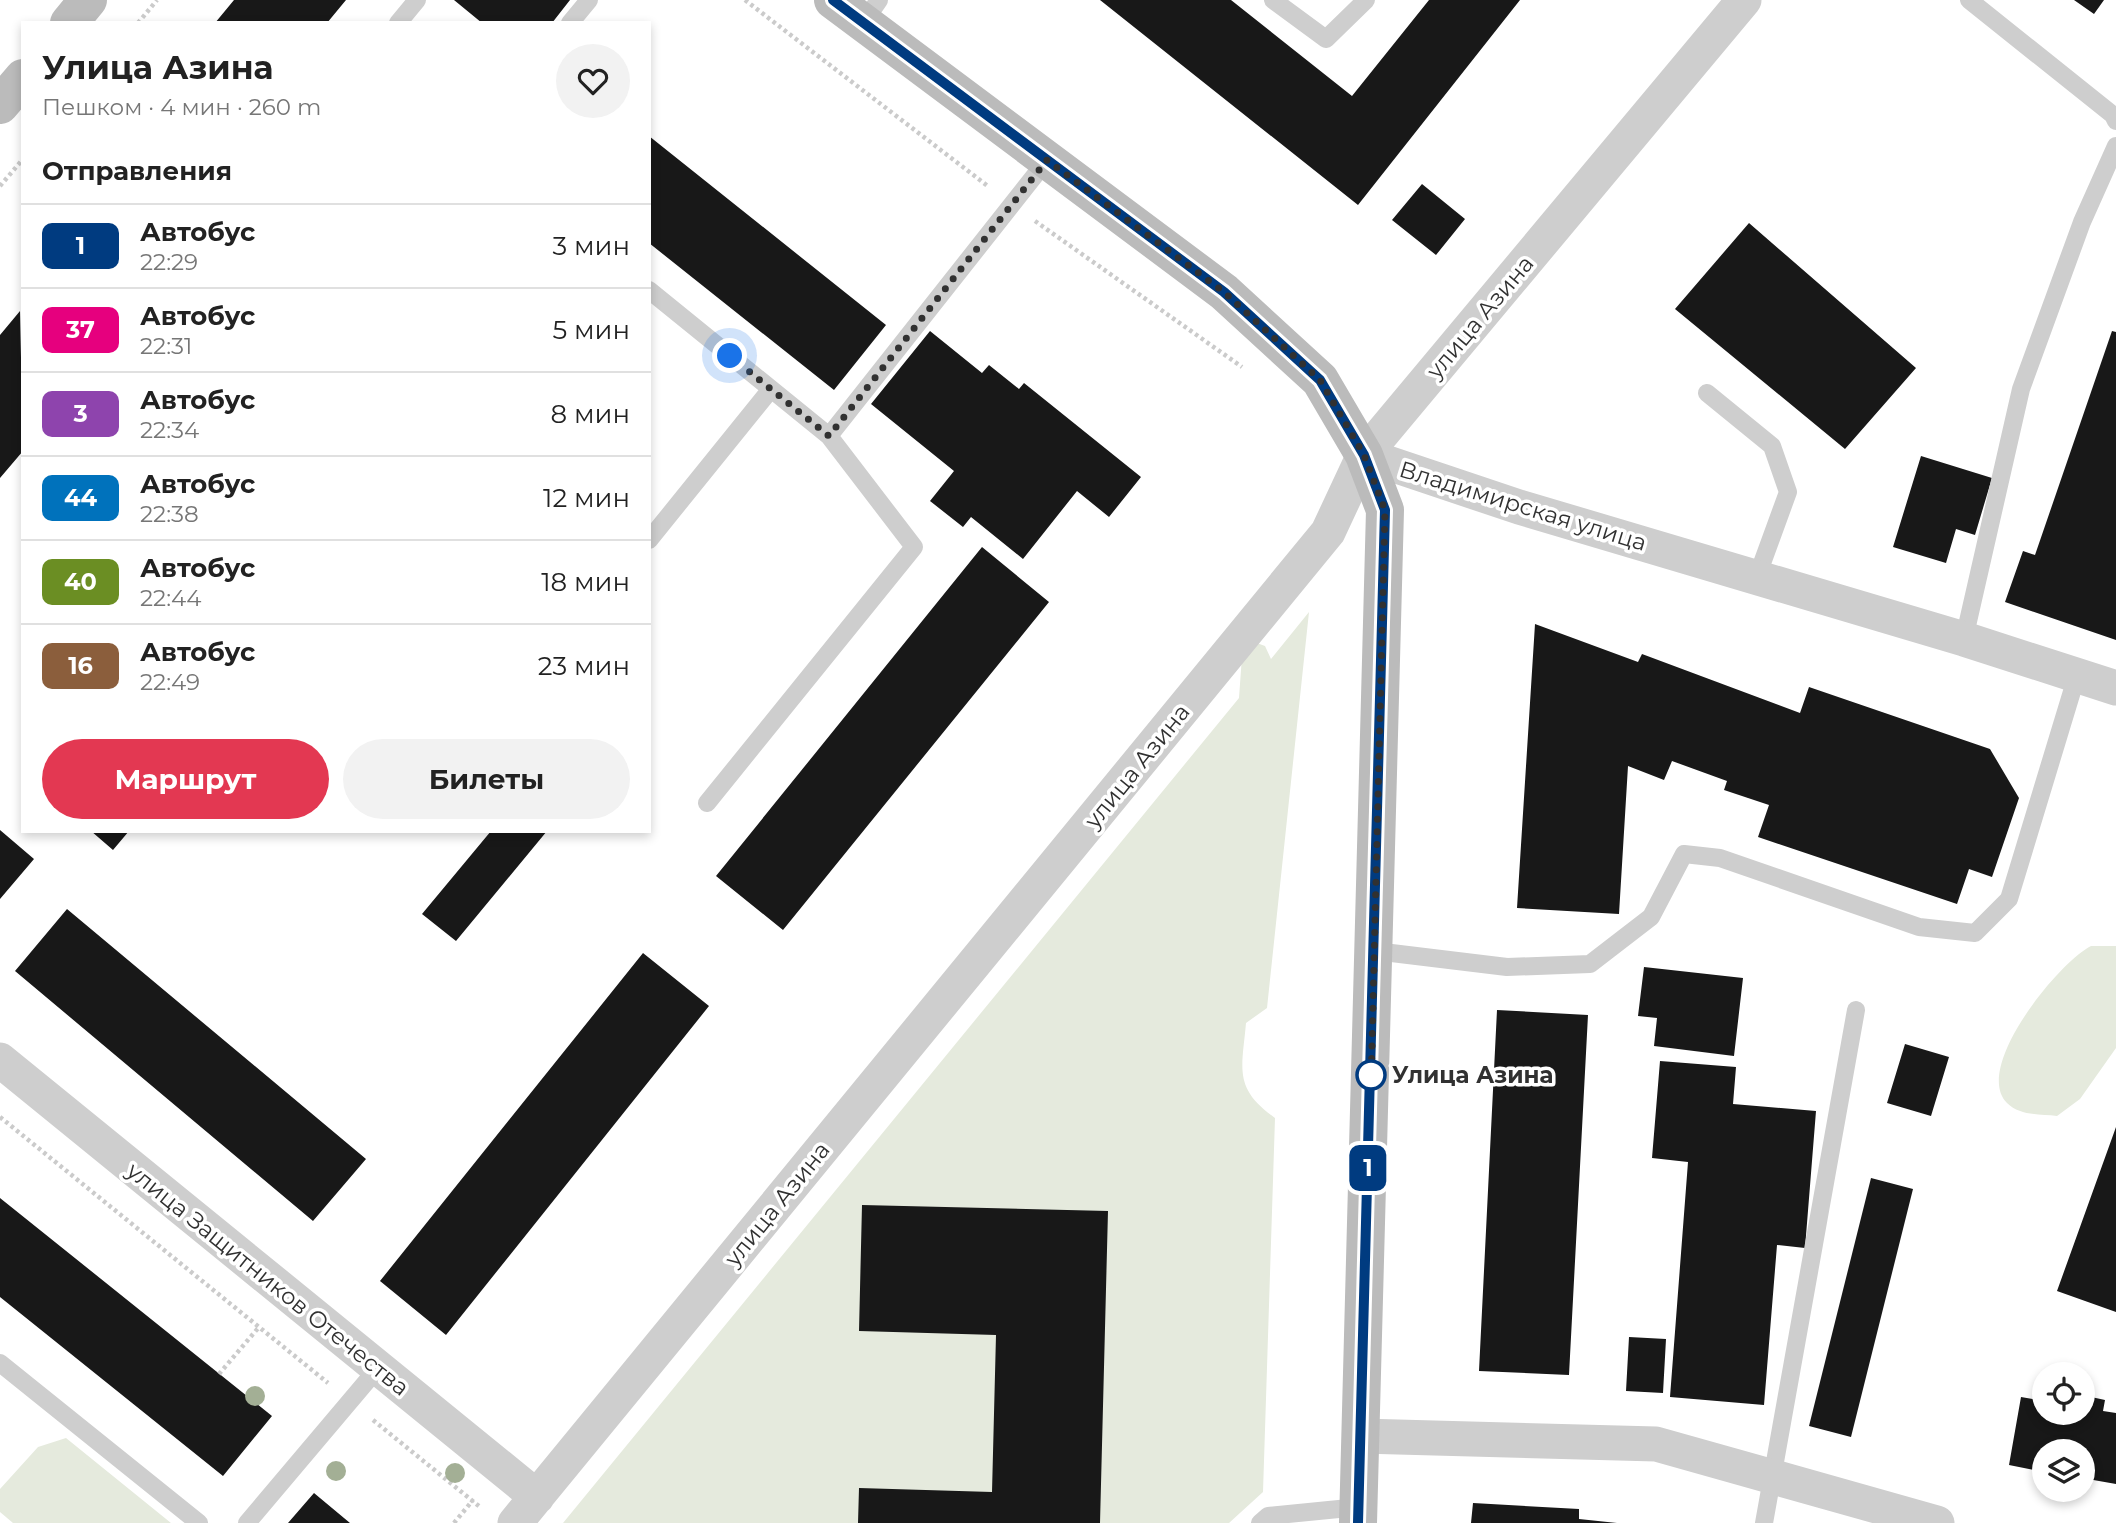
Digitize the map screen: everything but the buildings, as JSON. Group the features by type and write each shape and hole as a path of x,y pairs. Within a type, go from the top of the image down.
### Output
{"main road":[{"path":"71,21 88,0"},
{"path":"832,0 871,11 1047,160 1224,292 1320,380 1364,455 1385,510 1358,1515"},
{"path":"0,105 21,80"}],"street":[{"name":"улица Азина","path":"526,1510 1328,532 1364,455 1744,0"},
{"name":"Владимирская улица","path":"1364,455 1519,507 1964,639 2116,688"},
{"name":"улица Защитников Отечества","path":"3,1068 378,1368 526,1510"},
{"path":"1361,1436 1656,1444 1937,1523"}],"lane":[{"path":"400,21 417,0"},
{"path":"572,21 589,0"},
{"path":"1273,0 1326,39 1366,0"},
{"path":"1969,0 2113,115 2116,121"},
{"path":"1964,639 2021,389 2082,222 2115,153"},
{"path":"829,436 1047,160"},
{"path":"651,292 829,436 914,547 707,803"},
{"path":"651,538 771,389"},
{"path":"1707,393 1772,446 1788,492 1757,578"},
{"path":"1375,951 1507,967 1590,964 1651,917 1684,854 1720,858 1919,927 1975,933 2009,898 2077,675"},
{"path":"1763,1523 1856,1010"},
{"path":"0,1363 199,1523"},
{"path":"247,1523 378,1368"},
{"path":"1259,1523 1268,1516 1358,1515"}],"path":[{"path":"140,21 157,0"},
{"path":"745,0 1011,204 1252,375"},
{"path":"0,186 21,161"},
{"path":"0,1117 482,1508"},
{"path":"219,1374 259,1327"},
{"path":"453,1523 472,1500"}],"shaded area":[{"path":"1309,612 1267,1008 1246,1023 1242,1065 1246,1087 1252,1097 1275,1118 1263,1492 1229,1523 563,1523 1239,698 1242,656 1254,642 1265,646 1271,659"},
{"path":"2091,946 2116,946 2116,1048 2080,1099 2057,1116 2030,1114 2018,1110 2007,1103 1999,1087 2001,1066 2010,1042 2041,993 2059,972"},
{"path":"66,1438 171,1523 13,1523 0,1512 0,1489 38,1447"}],"bus line":[{"name":"1","path":"833,0 1224,292 1320,380 1364,455 1385,510 1385,611 1358,1523"}],"place":[{"name":"Улица Азина","path":"1371,1075"}],"route":[{"path":"730,356 829,436 1047,160 1224,292 1320,380 1364,455 1385,510 1385,611 1371,1086 1371,1075"}]}
